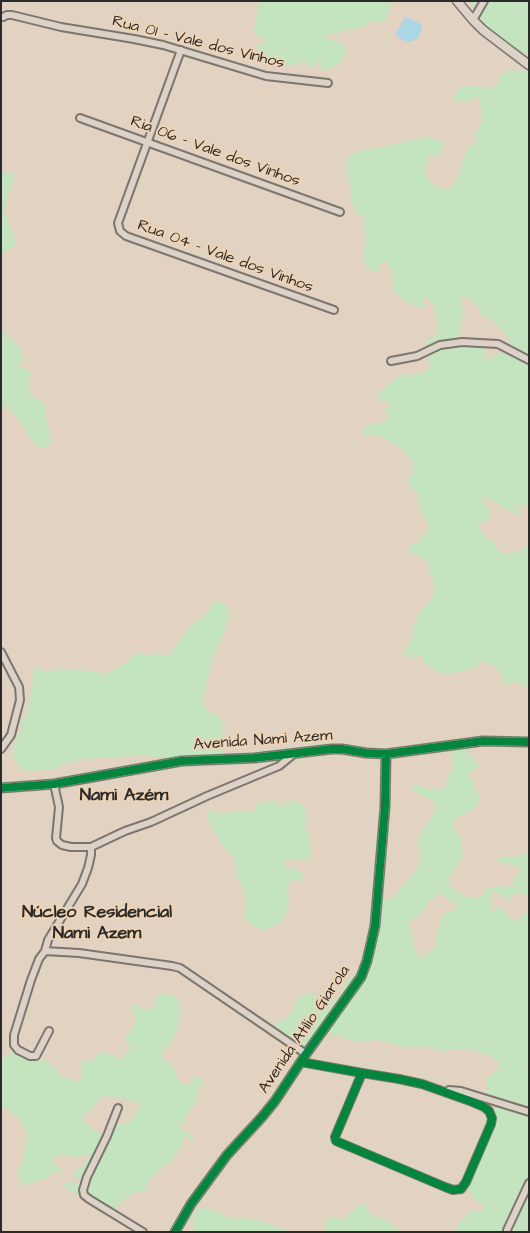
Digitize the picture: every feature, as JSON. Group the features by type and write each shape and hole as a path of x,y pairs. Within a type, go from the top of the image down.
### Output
{"street":[{"path":"457,1 483,30 529,65"},
{"path":"473,20 484,1"},
{"name":"Rua 01 - Vale dos Vinhos","path":"2,18 12,15 61,27 134,39 181,50 266,76 328,82"},
{"name":"Rua 04 - Vale dos Vinhos","path":"181,50 118,223 119,228 126,236 334,310"},
{"name":"Ria 06 - Vale dos Vinhos","path":"80,118 340,212"},
{"path":"391,361 417,356 440,345 462,342 498,344 529,360"},
{"path":"1,652 19,687 20,700 12,735 1,749"},
{"name":"Avenida Nami Azem","path":"1,788 54,784 182,761 254,758 332,749 386,754 483,741 529,742"},
{"path":"54,784 59,807 57,841 62,845 71,847 91,847 279,766 295,753"},
{"name":"Avenida Atílio Giarola","path":"175,1232 191,1204 222,1162 275,1101 361,977 367,961 375,926 385,807 386,754"},
{"path":"49,1030 36,1056 30,1056 18,1050 14,1045 14,1035 39,959 45,951 48,940 82,884 88,868 91,847"},
{"path":"45,951 180,968 306,1054"},
{"path":"301,1062 362,1073 422,1084 470,1101 489,1111 492,1118 491,1124 466,1182 461,1189 453,1190 335,1140 362,1073"},
{"path":"440,1090 461,1091 529,1112"},
{"path":"118,1108 87,1177 83,1190 84,1195 89,1200 143,1232"},
{"path":"507,1230 529,1183"}],"green space":[{"path":"260,1 390,1 391,3 384,22 372,22 362,27 324,36 345,45 344,59 333,68 321,70 320,61 310,67 302,61 300,64 287,66 273,64 254,47 264,43 265,40 253,33"},
{"path":"472,1 529,1 529,53 518,55 506,51 484,36 478,23 476,6 471,7"},
{"path":"511,69 529,72 529,505 517,506 522,511 521,513 514,513 503,509 498,503 491,501 487,497 482,498 488,507 490,515 487,521 478,526 503,554 521,550 529,543 529,690 519,683 503,684 501,681 502,674 486,661 482,661 476,667 467,670 441,674 424,664 422,655 412,658 403,654 413,636 416,617 427,604 435,588 425,559 416,554 408,554 410,545 421,542 422,536 428,530 427,522 419,504 417,493 408,483 413,469 411,459 389,440 362,433 367,425 381,423 389,417 385,409 390,407 389,404 384,400 377,401 384,387 400,376 421,374 429,369 425,346 428,339 437,334 437,317 433,304 428,298 422,300 426,306 420,308 409,304 398,295 394,290 392,273 387,262 383,261 380,263 377,272 366,270 363,254 366,241 363,218 356,212 350,200 351,189 346,169 347,160 353,153 421,138 431,138 440,140 443,144 440,155 428,155 426,174 430,182 449,190 459,174 468,147 476,143 475,135 483,118 478,96 470,102 456,102 454,100 455,95 461,87 466,85 493,88 498,83 500,76","holes":["461,296 472,300 480,309 479,315 493,320 501,331 509,337 511,353 498,353 488,360 486,358 485,344 480,337 476,336 464,341 459,340 463,314"]},
{"path":"1,170 7,174 12,172 14,174 4,210 17,245 1,254"},
{"path":"1,327 20,346 23,361 18,367 34,373 29,375 28,380 31,395 46,405 46,419 51,438 48,447 41,448 34,444 17,417 6,406 1,407"},
{"path":"215,601 225,604 230,612 226,629 213,656 203,702 208,711 217,715 223,721 223,757 174,764 165,759 148,755 85,759 65,763 57,768 48,770 29,771 20,768 14,759 15,740 21,730 22,721 27,712 32,687 33,666 44,671 71,669 106,673 117,669 135,654 147,655 157,653 168,656 187,630 210,609"},
{"path":"460,747 466,750 480,765 471,771 468,776 475,783 474,789 480,795 478,803 473,810 456,817 453,823 454,829 461,839 463,853 451,874 448,884 467,898 482,896 485,890 496,886 507,887 513,883 519,873 519,868 500,863 494,859 519,856 529,850 529,894 515,894 509,897 509,901 491,890 491,913 502,906 505,913 514,922 529,911 527,933 529,938 529,1232 455,1232 461,1220 472,1211 485,1209 470,1193 469,1177 483,1140 487,1120 496,1109 495,1105 487,1099 486,1079 497,1070 500,1064 490,1056 470,1049 444,1051 424,1046 410,1048 396,1046 378,1040 355,1042 328,1034 308,1044 297,1045 267,1033 260,1029 257,1024 271,1027 291,1015 299,996 310,994 324,997 331,1001 339,998 342,987 349,978 361,974 367,967 374,955 377,906 382,901 393,898 416,871 421,853 418,844 419,838 436,808 435,802 415,792 412,786 444,790 448,776 454,768 451,757 452,749","holes":["443,894 452,902 458,903 458,906 442,916 435,940 437,948 420,958 414,948 408,923 419,916 430,900"]},
{"path":"290,800 299,802 304,807 307,817 305,828 310,837 311,853 306,860 285,859 285,869 296,866 297,871 302,872 304,875 301,881 293,880 289,882 287,889 289,900 287,912 282,920 275,926 261,929 253,926 244,918 247,903 242,885 235,875 233,858 223,848 207,817 207,812 251,811 255,810 257,804 276,801 278,807"},
{"path":"162,993 176,997 181,1012 175,1036 164,1051 163,1057 174,1066 175,1075 182,1083 192,1083 196,1075 203,1082 193,1108 188,1113 184,1122 178,1125 190,1134 194,1140 192,1141 185,1136 172,1160 150,1179 147,1191 136,1191 118,1204 119,1214 84,1199 62,1185 67,1182 80,1184 79,1180 73,1177 73,1174 83,1165 90,1155 89,1153 77,1157 56,1155 53,1163 61,1170 61,1173 51,1172 49,1173 49,1178 26,1185 22,1184 17,1172 24,1162 23,1151 27,1141 27,1132 18,1117 8,1109 1,1108 1,1061 4,1057 18,1052 29,1055 37,1061 45,1060 59,1074 80,1082 82,1077 82,1060 91,1062 96,1055 102,1052 118,1057 126,1054 130,1046 126,1043 125,1039 136,1020 131,1005 134,1004 142,1009 152,1009 155,1006 156,996","holes":["103,1096 123,1098 140,1105 132,1120 114,1125 105,1136 93,1129 82,1118"]},
{"path":"364,1204 367,1206 369,1214 387,1220 401,1232 324,1232 329,1217 344,1219 357,1206"},
{"path":"201,1208 210,1209 227,1217 242,1217 261,1221 290,1232 194,1232 193,1216"}],"water":[{"path":"405,17 422,25 417,39 411,42 395,35"}],"cycle path":[{"path":"1,788 54,784 182,761 254,758 332,749 386,754 483,741 529,742"},
{"path":"175,1232 191,1204 227,1155 275,1101 361,977 367,961 375,926 385,807 386,754"},
{"path":"301,1062 399,1079 422,1084 484,1107 489,1111 492,1118 491,1124 466,1182 461,1189 453,1190 445,1187 336,1141 335,1137 362,1073"}],"district":[{"name":"Nami Azém","path":"124,796"},
{"name":"Núcleo Residencial Nami Azem","path":"97,923"}]}
